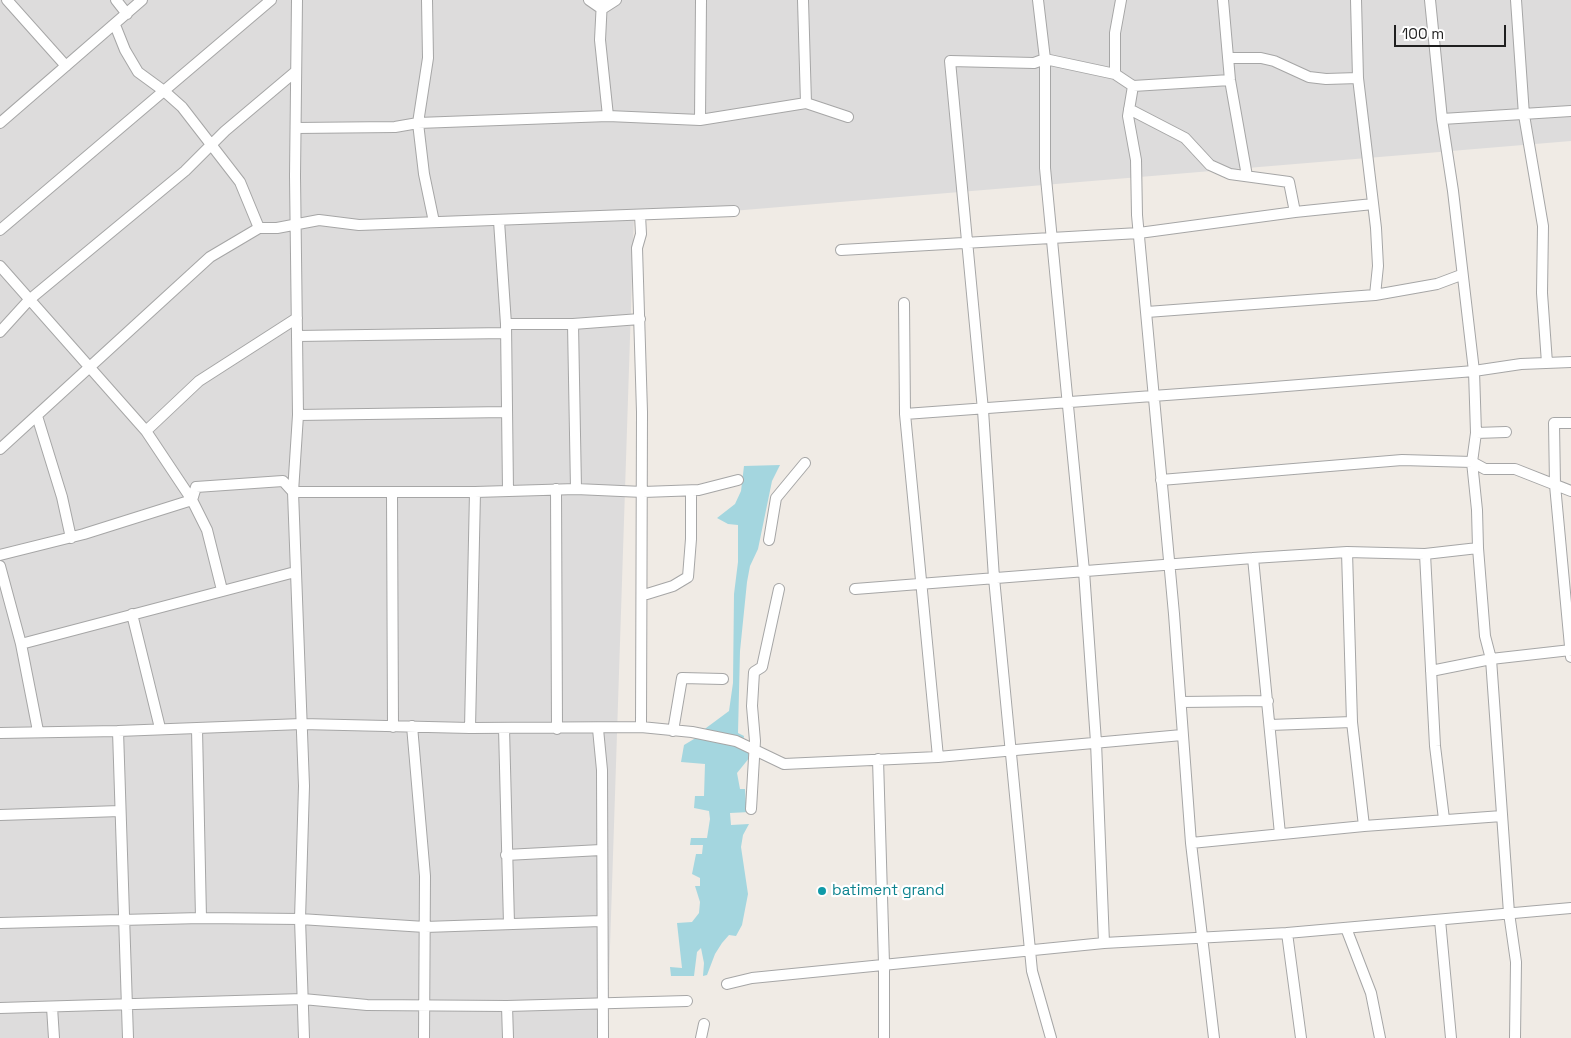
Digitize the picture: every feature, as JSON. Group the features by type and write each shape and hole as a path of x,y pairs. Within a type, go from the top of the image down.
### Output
{"street":[{"path":"7,0 66,66"},
{"path":"116,0 127,14"},
{"path":"1,121 142,0"},
{"path":"0,230 271,0"},
{"path":"297,0 295,224 298,414 293,492 304,786 300,919 304,1038"},
{"path":"427,0 428,58 418,123 424,174 434,222"},
{"path":"589,0 602,4 616,0"},
{"path":"700,120 701,0"},
{"path":"804,0 806,103"},
{"path":"1038,0 1045,60 1045,168 1054,238 1084,571 1096,742 1104,943"},
{"path":"1115,74 1115,33 1120,0"},
{"path":"1224,0 1230,80 1247,176"},
{"path":"1356,0 1358,78 1373,204 1378,266 1375,295"},
{"path":"1430,0 1442,118 1453,191 1461,275 1474,372 1476,433 1472,462 1485,636 1491,659 1509,913 1516,962 1515,1038"},
{"path":"1516,0 1524,115 1543,226 1542,293 1547,363"},
{"path":"602,4 600,40 608,116"},
{"path":"115,25 125,50 138,72 164,91 196,124 240,182 260,228"},
{"path":"1229,58 1261,58 1274,61 1309,77 1326,80 1358,78"},
{"path":"1050,1038 1032,971 994,578 984,410 966,243 950,61 1034,63 1045,60 1115,74 1132,86 1230,80"},
{"path":"0,332 30,300 185,171 212,144 295,72"},
{"path":"1132,86 1128,116 1136,160 1137,215 1181,702 1191,843 1214,1038"},
{"path":"296,128 395,127 418,123 608,116 700,120 806,103 848,117"},
{"path":"1129,109 1185,138 1210,165 1230,174 1290,182 1295,212"},
{"path":"1442,118 1571,111"},
{"path":"841,250 1139,233 1295,212 1373,204"},
{"path":"0,449 210,257 260,228 277,228 320,220 359,225 734,211"},
{"path":"640,215 641,234 638,248 642,492 642,727"},
{"path":"499,220 506,328 508,491"},
{"path":"0,266 146,431 192,500 207,530 222,590"},
{"path":"1147,312 1375,295 1437,284 1461,275"},
{"path":"904,303 906,414 938,757"},
{"path":"146,431 199,381 297,318"},
{"path":"297,336 506,328 640,319"},
{"path":"574,324 576,489"},
{"path":"906,414 984,410 1474,372 1521,364 1571,362"},
{"path":"298,414 506,412"},
{"path":"36,416 62,497 71,538"},
{"path":"1571,424 1554,424 1555,486 1568,584 1571,657"},
{"path":"1476,433 1506,432"},
{"path":"1161,480 1402,460 1472,462 1485,469 1514,469 1571,491"},
{"path":"768,540 776,498 805,463"},
{"path":"192,500 196,487 243,482 282,481 293,492 475,492 556,489 642,492 691,491 738,480"},
{"path":"556,489 557,729"},
{"path":"647,594 673,586 688,577 691,539 691,491"},
{"path":"392,492 393,727"},
{"path":"470,728 475,492"},
{"path":"0,555 71,538 192,500"},
{"path":"855,589 1253,558 1347,552 1425,554 1478,548"},
{"path":"1347,552 1352,722 1364,826"},
{"path":"1425,554 1435,746 1444,819"},
{"path":"1253,558 1280,834"},
{"path":"0,566 21,644 38,732"},
{"path":"21,644 296,572"},
{"path":"751,809 755,750 754,672 762,667 779,589"},
{"path":"132,614 160,728"},
{"path":"1431,671 1491,659 1571,650"},
{"path":"673,731 682,678 722,679"},
{"path":"1181,702 1268,701"},
{"path":"1270,725 1352,722"},
{"path":"0,733 118,731 302,724 557,729 642,727 716,736 736,741 784,764 938,757 1182,735"},
{"path":"412,726 425,876 424,1038"},
{"path":"197,728 201,918"},
{"path":"504,728 509,924"},
{"path":"598,728 602,770 601,921 603,1038"},
{"path":"118,731 128,1038"},
{"path":"878,759 884,964 884,1038"},
{"path":"0,815 120,811"},
{"path":"1191,843 1444,819 1502,816"},
{"path":"506,855 601,850"},
{"path":"727,984 752,978 1104,943 1287,933 1571,908"},
{"path":"0,923 201,918 300,919 426,927 601,921"},
{"path":"1440,920 1451,1038"},
{"path":"1346,928 1372,993 1380,1038"},
{"path":"1287,933 1301,1038"},
{"path":"0,1008 303,999 367,1005 425,1006 602,1005 687,1001"},
{"path":"507,1006 508,1038"},
{"path":"52,1007 54,1038"},
{"path":"701,1038 704,1024"}],"shaded area":[{"path":"0,0 1571,0 1571,141 720,212 634,216 607,1038 0,1038"}],"water":[{"path":"780,465 772,481 758,549 750,566 747,582 740,651 738,733 744,736 743,742 702,731 729,711 733,683 734,594 738,562 738,525 728,524 717,518 735,504 741,491 744,466"},
{"path":"699,736 728,740 747,749 750,757 737,773 740,789 745,789 746,803 750,812 730,813 731,825 749,824 743,835 741,847 748,894 742,925 736,936 729,935 722,943 715,954 707,975 703,976 704,963 701,948 697,952 694,976 671,976 670,967 682,968 677,923 692,922 699,913 700,902 695,886 700,886 700,878 692,874 696,854 702,854 703,845 690,845 691,838 707,838 710,819 709,811 694,808 695,796 704,796 705,764 681,762 684,745"}],"place":[{"name":"batiment grand","path":"822,891"}]}
